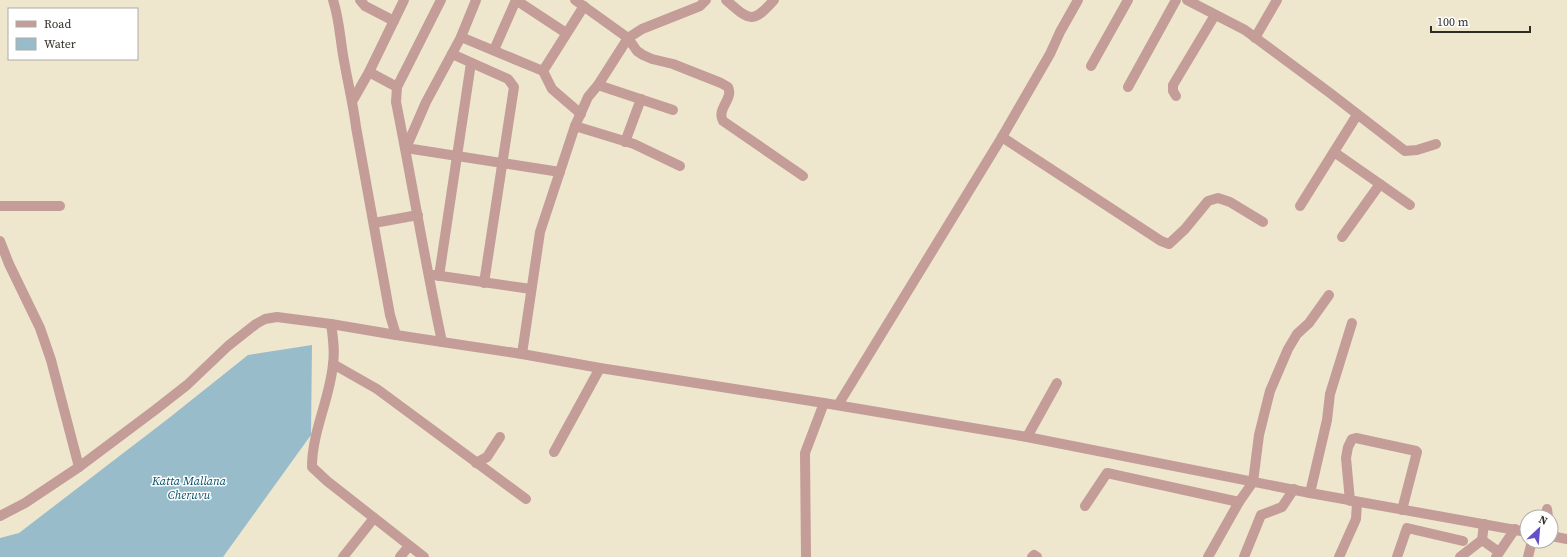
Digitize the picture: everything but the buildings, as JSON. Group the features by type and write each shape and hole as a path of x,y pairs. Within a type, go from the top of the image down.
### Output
{"street":[{"path":"333,0 338,15 343,55 390,315 396,335"},
{"path":"360,0 365,6 394,21"},
{"path":"352,100 370,72 404,0"},
{"path":"434,275 418,215 396,102 397,86 441,0"},
{"path":"406,148 426,102 461,36 476,0"},
{"path":"494,50 516,0 566,33"},
{"path":"726,0 743,15 749,18 760,14 774,0"},
{"path":"838,405 1002,137 1050,54 1060,32 1078,0"},
{"path":"1091,66 1128,0"},
{"path":"1128,87 1176,0"},
{"path":"1187,0 1245,30 1330,93 1357,115 1380,130 1405,151 1417,150 1436,144"},
{"path":"1255,38 1277,0"},
{"path":"543,71 566,33 580,2 628,38 637,51 643,55 652,59 673,64 728,87 730,94 721,117 724,121 803,176"},
{"path":"522,354 530,289 540,232 575,126 588,97 598,85 628,38 642,29 700,2"},
{"path":"1176,96 1173,91 1173,85 1215,15"},
{"path":"461,36 543,71 552,89 558,96 581,114"},
{"path":"452,54 508,79 514,87 484,283"},
{"path":"442,342 434,304 434,275 457,157 471,63"},
{"path":"370,72 397,86"},
{"path":"598,85 674,110"},
{"path":"625,142 641,99"},
{"path":"1300,206 1357,115"},
{"path":"575,126 625,142 651,152 680,166"},
{"path":"1002,137 1161,241 1169,244 1208,201 1218,198 1230,202 1263,222"},
{"path":"406,148 560,172"},
{"path":"1334,152 1410,205"},
{"path":"1342,237 1380,184"},
{"path":"0,206 60,206"},
{"path":"374,223 418,215"},
{"path":"0,241 9,264 40,328 51,360 79,467"},
{"path":"434,275 530,289"},
{"path":"1208,557 1253,482 1259,435 1270,391 1288,349 1329,295"},
{"path":"0,516 25,503 79,467 187,386 228,346 256,324 265,319 277,317 522,354 1027,437 1310,493 1519,531"},
{"path":"1310,493 1327,420 1330,394 1352,323"},
{"path":"331,324 334,345 333,364 319,423 312,458 312,467 326,482 424,557"},
{"path":"333,364 377,390 526,499"},
{"path":"554,452 600,368"},
{"path":"1027,437 1057,383"},
{"path":"806,557 805,453 824,403"},
{"path":"476,463 487,458 500,437"},
{"path":"1339,557 1356,519 1346,452 1352,439 1356,438 1416,451 1402,510"},
{"path":"1085,506 1106,473 1240,502"},
{"path":"1244,557 1261,515 1282,507 1294,489"},
{"path":"343,557 374,518"},
{"path":"1460,557 1482,540 1484,524"},
{"path":"1397,557 1407,528 1463,541"},
{"path":"1482,540 1498,554 1515,530"},
{"path":"400,557 409,546"},
{"path":"1032,557 1034,555 1037,557"}],"water":[{"name":"Katta Mallana Cheruvu","path":"312,345 311,435 223,557 0,557 0,538 19,533 169,418 248,355"}]}
